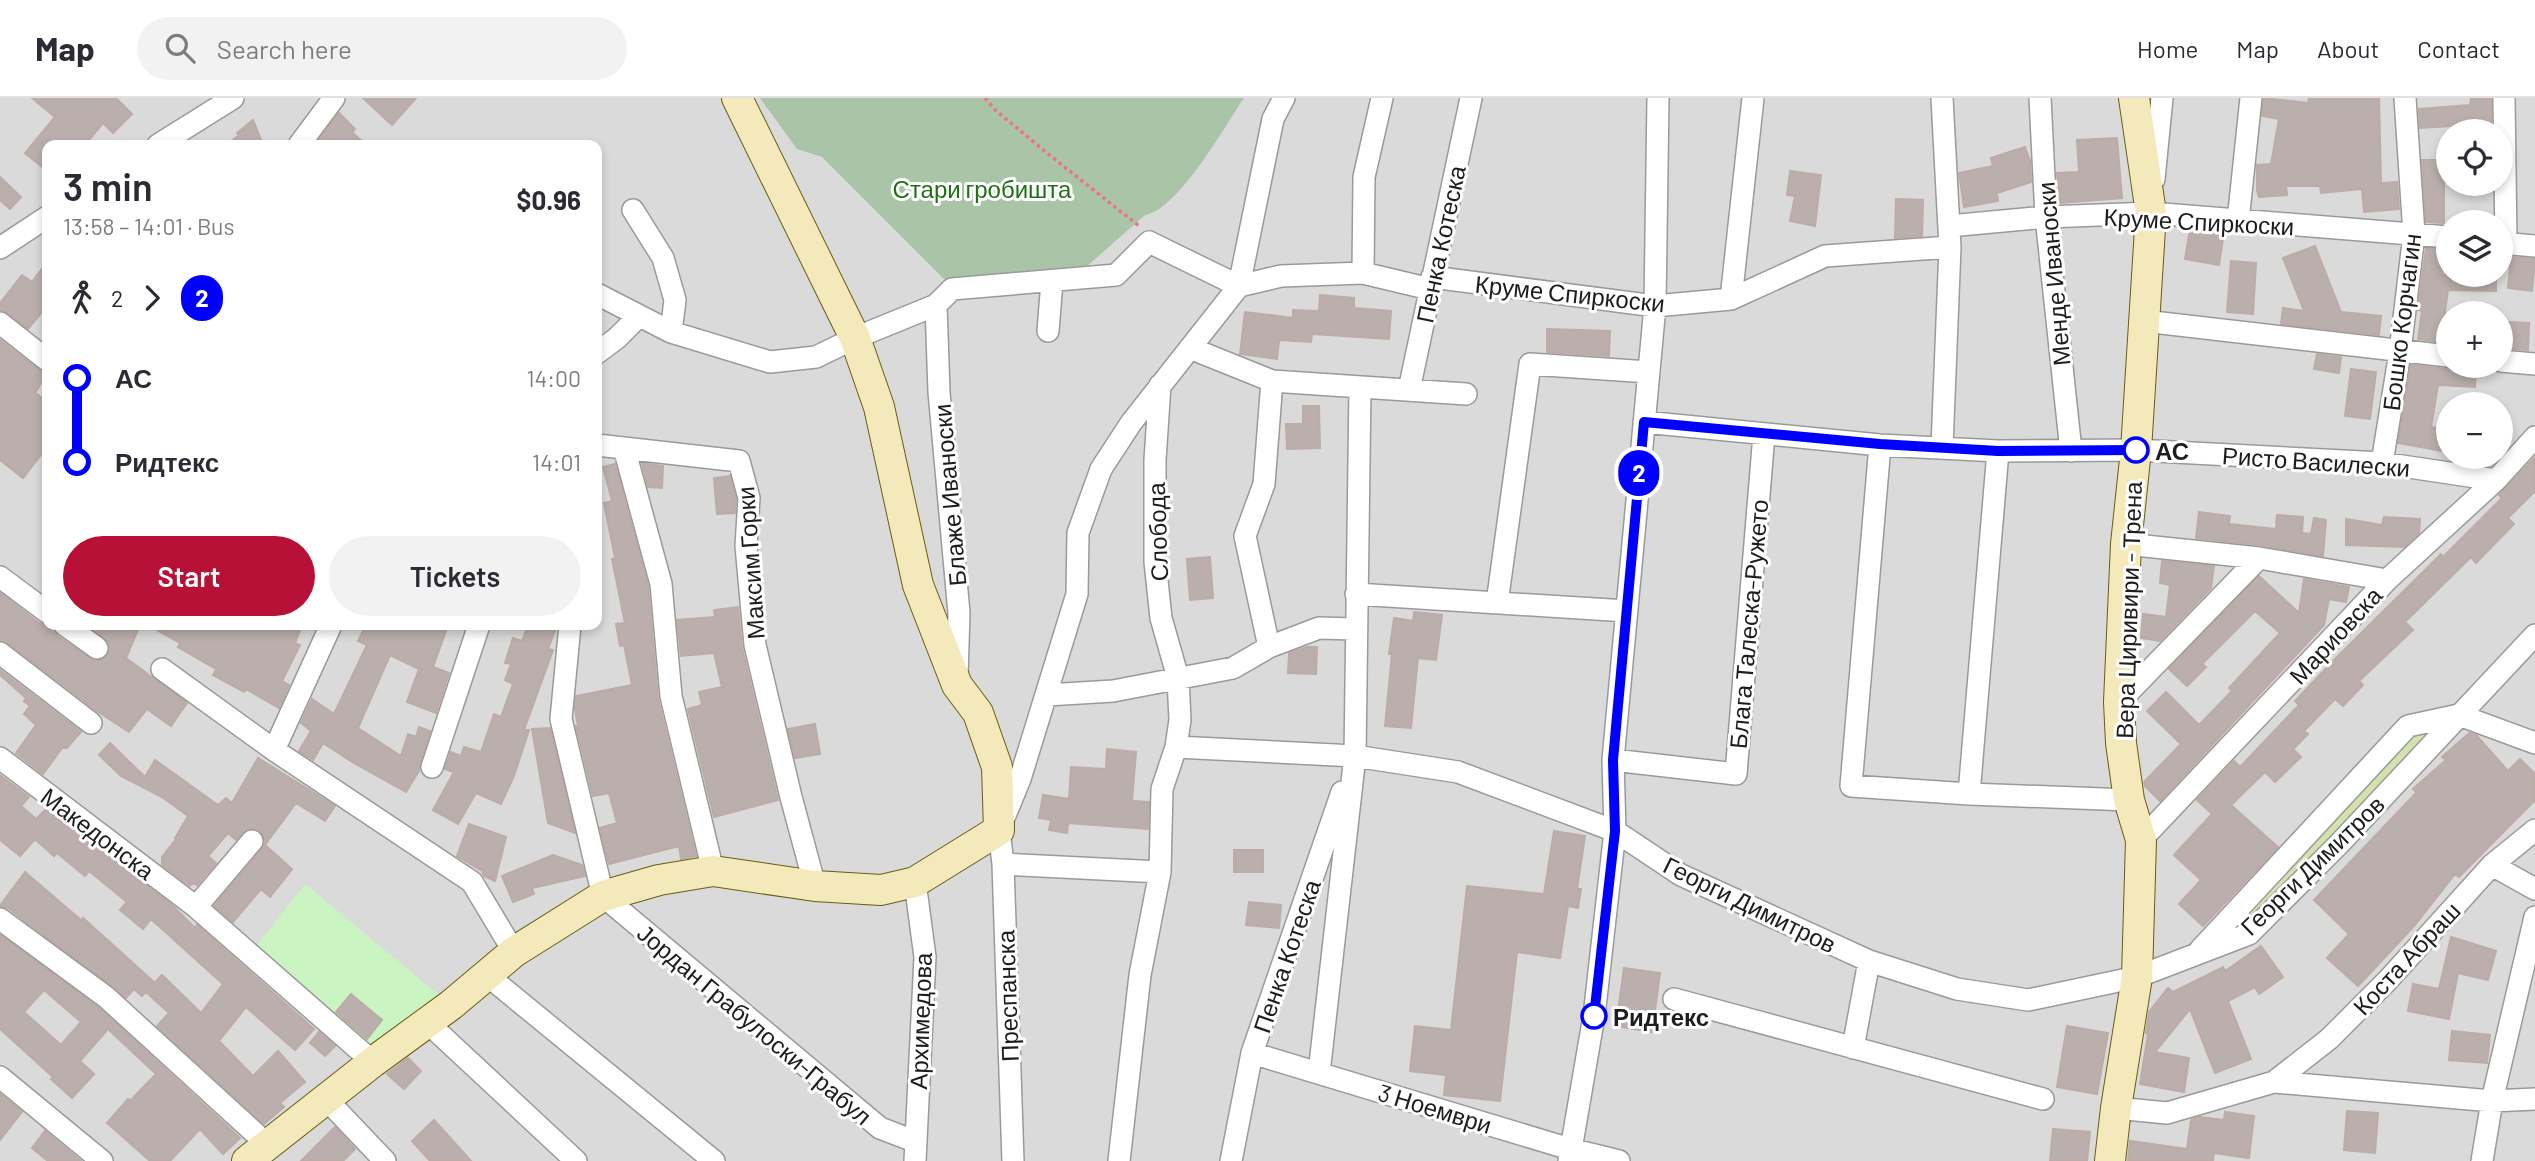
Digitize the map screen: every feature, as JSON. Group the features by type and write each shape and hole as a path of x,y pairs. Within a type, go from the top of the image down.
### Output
{"street":[{"path":"166,140 233,98"},
{"path":"303,140 334,98"},
{"name":"Блаже Иваноски","path":"737,98 855,338 879,407 918,585 957,685 978,713 997,767 999,830"},
{"path":"999,830 1020,779 1077,594 1078,533 1101,469 1131,423 1239,286 1273,119 1284,98"},
{"path":"1363,272 1364,177 1382,98"},
{"name":"Пенка Котеска","path":"1409,390 1471,98"},
{"path":"1569,1155 1594,1016 1615,831 1613,760 1656,306 1658,98"},
{"path":"1731,299 1753,98"},
{"path":"1941,447 1950,236 1942,98"},
{"name":"Менде Иваноски","path":"2040,98 2046,217 2071,450"},
{"name":"Вера Циривири - Трена","path":"2110,1161 2137,977 2141,840 2129,800 2119,702 2126,544 2136,450 2151,213 2134,98"},
{"path":"2151,213 2162,98"},
{"path":"2238,221 2251,98"},
{"name":"Бошко Корчагин","path":"2382,463 2400,352 2414,233 2405,98"},
{"path":"2503,210 2504,98"},
{"path":"633,210 663,258 675,300 671,332"},
{"name":"Круме Спиркоски","path":"1239,286 1280,276 1363,272 1431,283 1656,306 1731,299 1825,256 2046,217 2151,213 2436,236"},
{"path":"0,248 42,220"},
{"path":"602,297 671,332 770,362 816,357 936,305 952,289 1116,275 1149,242 1239,286"},
{"path":"2513,245 2535,246"},
{"path":"1048,331 1052,281"},
{"name":"Блаже Иваноски","path":"936,305 939,392 959,613 957,685"},
{"path":"602,350 639,316"},
{"path":"2144,321 2436,355"},
{"path":"0,323 42,356"},
{"path":"1189,348 1272,381 1466,394"},
{"path":"2513,362 2535,364"},
{"path":"1497,603 1530,363 1649,372"},
{"path":"1269,646 1245,536 1264,484 1272,381"},
{"name":"Слобода","path":"1119,1161 1140,975 1160,872 1162,789 1176,747 1180,720 1178,678 1160,618 1155,562 1155,460 1160,385"},
{"name":"Пенка Котеска","path":"1319,1073 1355,755 1360,387"},
{"path":"1644,422 1880,444 1998,451 2136,450"},
{"name":"Блага Талеска-Ружето","path":"1613,760 1736,775 1764,434"},
{"name":"Мариовска","path":"2141,840 2388,580 2496,480 2535,437"},
{"path":"1880,444 1851,786 2129,800"},
{"name":"Максим Горки","path":"602,445 739,461 749,498 746,546 755,645 815,886"},
{"path":"624,447 661,584 671,696 713,871"},
{"name":"Ристо Василески","path":"2136,450 2382,463 2496,480"},
{"path":"1969,794 1998,451"},
{"path":"2126,544 2259,558 2388,580"},
{"path":"2119,702 2259,558"},
{"path":"0,577 42,608"},
{"path":"1356,594 1626,611"},
{"path":"1047,695 1113,691 1233,668 1269,646 1319,628 1355,629"},
{"path":"72,630 97,648"},
{"path":"274,750 329,630"},
{"path":"432,767 477,630"},
{"path":"570,630 561,719 603,896"},
{"name":"Георги Димитров","path":"1355,755 1458,772 1615,831 1681,875 1869,961 1957,989 2028,1000 2137,977 2249,934 2339,844 2535,635"},
{"path":"0,653 91,723"},
{"path":"162,668 274,750 472,882 514,952"},
{"path":"2197,954 2408,726 2459,715 2535,743"},
{"path":"1176,747 1355,755"},
{"name":"Пенка Котеска","path":"1231,1161 1252,1054 1355,755"},
{"name":"Македонска","path":"0,758 196,907 373,1062"},
{"name":"Јордан Грабулоски-Грабул","path":"258,1153 488,976 514,952 603,896 659,880 713,871 815,886 881,890 915,882 999,830"},
{"name":"Преспанска","path":"999,830 1003,864 1013,1161"},
{"name":"Коста Абраш","path":"2274,1082 2329,1039 2388,980 2492,865 2535,830"},
{"path":"196,907 252,841"},
{"path":"1003,864 1160,872"},
{"path":"2492,865 2535,889"},
{"name":"Архимедова","path":"915,882 925,957 915,1151"},
{"name":"Јордан Грабулоски-Грабул","path":"603,896 880,1128 915,1151"},
{"path":"2482,1161 2492,1101 2535,917"},
{"path":"0,919 106,997 258,1153"},
{"path":"1853,1048 1869,961"},
{"path":"488,976 714,1161"},
{"path":"1674,999 2043,1099"},
{"path":"428,1023 576,1161"},
{"name":"3 Ноември","path":"1252,1054 1319,1073 1569,1155 1619,1161"},
{"path":"0,1077 102,1161"},
{"name":"Коста Абраш","path":"2116,1108 2167,1112 2274,1082 2492,1101 2535,1099"},
{"path":"327,1100 384,1161"}],"path":[{"path":"985,98 994,109 1047,153 1136,223 1149,242"}],"shaded area":[{"path":"0,98 2535,98 2535,1161 0,1161"}],"green space":[{"name":"Стари гробишта","path":"760,98 1244,98 1200,165 1172,199 1158,210 1145,215 1085,268 947,282 822,157 797,149"},
{"path":"2459,715 2249,934 2197,954 2408,726"},
{"path":"305,884 451,1005 373,1062 249,955"}],"building":[{"path":"32,98 116,98 132,114 113,133 103,123 89,140 42,140 42,167 25,153 55,117"},
{"path":"363,98 416,98 392,125"},
{"path":"2264,98 2308,103 2309,98 2379,98 2381,183 2397,182 2399,209 2364,212 2362,189 2321,193 2320,186 2286,186 2287,195 2259,197 2257,165 2271,164 2279,119 2262,116"},
{"path":"2471,98 2491,98 2491,119 2436,119 2436,127 2420,128 2419,109 2470,105"},
{"path":"339,113 355,129 352,132 361,140 319,140"},
{"path":"253,120 261,140 233,140 239,135 237,133"},
{"path":"2117,138 2122,198 2060,203 2057,173 2079,172 2077,140"},
{"path":"2025,147 2030,161 2031,182 1997,193 1998,201 1964,207 1959,173 1993,166 1991,158"},
{"path":"2422,160 2436,160 2436,196 2444,196 2444,210 2436,210 2436,223 2426,222"},
{"path":"1790,171 1821,175 1815,226 1790,221 1795,196 1787,195"},
{"path":"0,177 21,197 10,209 0,200"},
{"path":"1896,199 1923,200 1922,236 1895,238"},
{"path":"2190,229 2224,232 2219,265 2185,259"},
{"path":"2315,246 2341,312 2381,316 2379,335 2281,324 2283,308 2304,311 2283,258"},
{"path":"2426,248 2436,249 2436,287 2496,287 2496,291 2448,290 2446,301 2436,301 2436,341 2418,339 2422,311 2418,310"},
{"path":"2513,257 2535,259 2532,291 2508,288 2513,287"},
{"path":"2231,261 2256,263 2253,314 2227,312"},
{"path":"42,269 42,312 28,329 0,310 0,303 22,275 32,282"},
{"path":"1320,295 1354,298 1354,308 1391,311 1389,339 1312,334 1311,342 1279,340 1277,359 1240,354 1245,312 1293,318 1293,310 1319,311"},
{"path":"2513,322 2529,323 2528,350 2513,349"},
{"path":"1547,329 1610,331 1609,356 1547,352"},
{"path":"0,340 42,371 42,381 35,393 42,398 42,453 23,478 0,460"},
{"path":"2317,354 2341,357 2339,373 2314,369"},
{"path":"2411,365 2436,368 2436,378 2475,378 2475,387 2438,385 2431,427 2436,428 2436,450 2398,443"},
{"path":"2351,369 2376,372 2370,419 2345,416"},
{"path":"1303,406 1319,406 1320,448 1287,449 1286,424 1303,424"},
{"path":"2535,457 2535,491 2508,518 2514,524 2476,563 2471,557 2405,622 2413,630 2359,681 2363,685 2343,706 2335,699 2304,731 2308,734 2293,749 2301,757 2275,782 2265,772 2231,805 2278,847 2203,926 2179,904 2201,880 2174,855 2212,814 2197,800 2234,761 2240,767 2299,705 2295,701 2441,554 2443,557 2502,498 2499,495"},
{"path":"642,463 663,466 662,488 648,487"},
{"path":"615,464 648,586 658,699 696,856 681,859 679,846 609,864 600,828 617,823 609,793 593,796 576,726 576,696 632,685 624,645 620,646 616,624 625,623 604,503 612,501 603,467"},
{"path":"730,476 736,499 735,513 717,514 714,478"},
{"path":"2199,512 2230,516 2229,524 2276,529 2277,515 2303,517 2302,533 2311,534 2314,518 2326,520 2323,556 2196,538"},
{"path":"2384,517 2420,519 2419,533 2404,547 2346,545 2346,519 2382,525"},
{"path":"1210,557 1213,598 1190,600 1187,559"},
{"path":"2162,561 2214,566 2211,588 2160,641 2141,638 2143,614 2166,617 2170,585 2160,583"},
{"path":"2259,576 2299,613 2304,579 2349,587 2346,602 2329,599 2324,625 2160,801 2144,782 2181,744 2147,711 2166,692 2199,725 2232,691 2229,688 2280,633 2255,611 2202,664 2206,667 2187,686 2169,669"},
{"path":"0,593 42,623 42,630 54,630 57,636 95,661 107,656 109,643 93,630 138,630 126,658 187,703 171,726 147,709 129,732 8,643 0,640"},
{"path":"738,607 742,648 778,800 714,817 688,709 702,705 699,692 722,687 714,653 681,656 677,620 715,617 714,610"},
{"path":"1414,612 1442,615 1436,660 1418,658 1411,728 1385,726 1394,618 1413,621"},
{"path":"157,630 300,630 295,643 300,645 282,681 289,685 279,708 246,689 244,692 213,675 216,669 178,647 180,643"},
{"path":"364,630 446,630 433,667 449,673 436,713 407,702 419,669 390,655 358,728 401,756 408,734 416,737 419,727 430,731 419,771 406,792 323,743 313,760 299,751 311,731 301,723 312,699 334,714 367,645 358,641"},
{"path":"526,630 555,630 548,649 553,650 524,730 529,730 514,776 501,804 476,793 458,824 433,810 454,772 445,769 451,752 461,756 464,747 481,752 494,714 501,717 513,684 505,680 511,664 505,663 513,638 522,641"},
{"path":"1317,647 1316,674 1288,673 1289,653"},
{"path":"0,670 81,732 67,748 62,748 43,774 16,753 36,725 24,714 30,706 24,701 26,698 0,675"},
{"path":"815,724 820,754 795,758 788,729"},
{"path":"550,728 575,833 548,823 532,729"},
{"path":"2469,733 2476,735 2508,771 2520,759 2535,774 2535,800 2459,877 2455,874 2414,926 2358,986 2327,958 2349,934 2314,900 2416,793 2413,789 2446,760 2442,757"},
{"path":"110,743 145,777 155,760 218,805 226,798 232,803 258,758 335,806 325,821 296,803 265,845 292,869 270,897 261,889 233,922 214,906 262,849 265,843 261,831 248,829 236,840 228,833 208,856 216,863 197,885 193,883 190,886 162,865 162,857 176,839 188,816 162,797 121,776 99,755"},
{"path":"1107,749 1136,752 1132,801 1149,802 1148,829 1068,823 1067,833 1049,830 1051,820 1039,818 1043,795 1069,799 1071,767 1106,769"},
{"path":"0,775 29,797 21,806 36,819 46,809 172,905 195,928 197,925 314,1029 295,1050 246,1007 219,1041 253,1076 278,1051 305,1082 280,1103 284,1107 264,1124 157,1026 169,1013 146,992 162,975 201,1013 223,984 151,919 143,929 120,910 127,902 89,871 85,876 57,853 54,856 35,839 20,856 0,840"},
{"path":"469,824 506,837 495,881 457,856"},
{"path":"1554,831 1585,836 1577,889 1581,889 1578,908 1568,906 1560,958 1517,952 1500,1101 1444,1095 1446,1075 1410,1071 1415,1026 1451,1030 1467,886 1544,894"},
{"path":"1234,850 1263,850 1263,872 1234,872"},
{"path":"553,855 582,865 585,876 532,888 534,894 513,902 502,876"},
{"path":"25,872 81,920 83,918 154,982 142,996 134,989 126,998 8,908 0,906"},
{"path":"1249,902 1281,905 1279,928 1246,925"},
{"path":"0,935 98,1007 240,1138 223,1154 200,1129 170,1161 150,1161 107,1123 128,1099 130,1101 156,1074 108,1029 80,1061 94,1074 72,1098 0,1029","holes":["44,990 81,1022 61,1045 24,1012"]},
{"path":"2451,937 2496,951 2488,980 2458,973 2449,1019 2408,1011 2413,984 2439,989"},
{"path":"2261,946 2283,977 2259,994 2255,987 2228,1001 2251,1059 2215,1073 2190,1009 2155,1052 2189,1058 2184,1092 2140,1084 2149,1012 2168,988 2173,992 2223,967 2225,971"},
{"path":"1624,968 1660,973 1652,1032 1616,1026"},
{"path":"351,994 382,1020 367,1039 336,1012"},
{"path":"2067,1026 2108,1033 2097,1094 2057,1087"},
{"path":"2452,1031 2490,1035 2487,1063 2449,1060"},
{"path":"319,1032 335,1046 325,1056 310,1043"},
{"path":"408,1058 421,1071 404,1089 387,1074"},
{"path":"0,1094 22,1112 0,1140"},
{"path":"2347,1111 2378,1113 2375,1153 2344,1150"},
{"path":"2225,1112 2254,1116 2249,1158 2214,1153 2213,1161 2128,1161 2130,1141 2187,1149 2191,1120 2200,1117 2224,1120"},
{"path":"434,1120 471,1161 430,1161 412,1141"},
{"path":"335,1127 355,1149 343,1161 301,1161"},
{"path":"2053,1129 2090,1132 2087,1161 2050,1161"},
{"path":"45,1131 81,1161 48,1161 32,1148"}],"bus line":[{"name":"2","path":"1594,1016 1615,831 1613,760 1644,422 1880,444 1998,451 2136,450"}],"place":[{"name":"АС","path":"2136,450"},
{"name":"Ридтекс","path":"1594,1016"}]}
